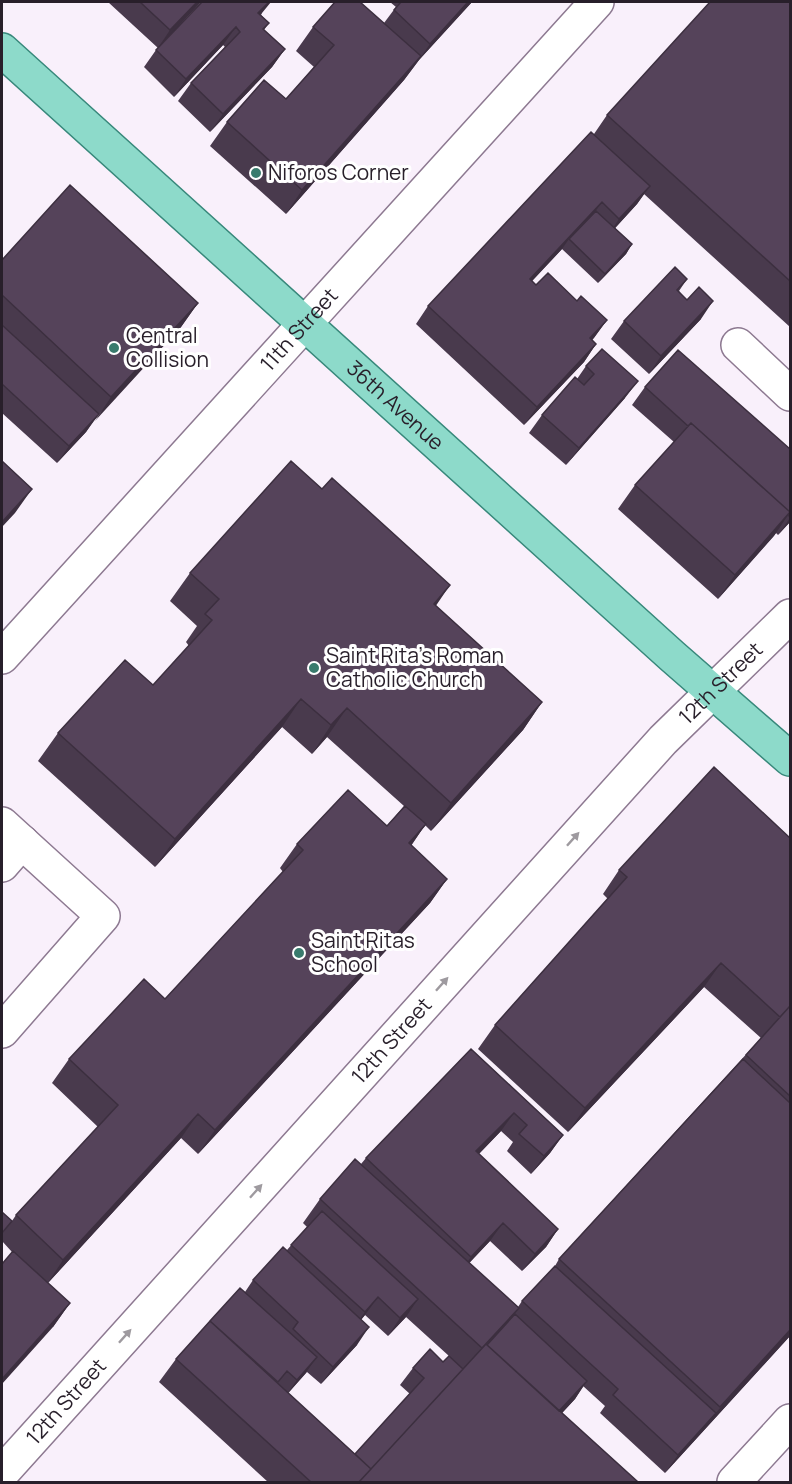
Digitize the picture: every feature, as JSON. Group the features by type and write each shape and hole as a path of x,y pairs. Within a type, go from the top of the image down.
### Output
{"main road":[{"name":"36th Avenue","path":"2,50 303,325 790,759"}],"street":[{"name":"11th Street","path":"2,657 597,2"},
{"path":"738,345 790,394"},
{"name":"12th Street","path":"2,1473 655,748 714,693 790,616"},
{"path":"2,1030 103,916 8,843"},
{"path":"734,1482 790,1421"}],"building":[{"path":"140,2 197,2 170,30"},
{"path":"202,2 269,2 258,13 269,23 263,29 285,49 223,114 191,83 240,32 236,27 186,79 156,50"},
{"path":"335,2 360,2 421,56 302,190 227,122 264,80 286,99 334,45 313,27"},
{"path":"401,2 468,2 430,44 394,10"},
{"path":"710,2 790,2 790,281 607,115"},
{"path":"591,132 650,186 619,219 602,202 530,279 536,285 548,273 577,301 581,296 607,320 590,338 596,344 537,407 428,306"},
{"path":"70,185 198,303 111,397 2,295 2,260"},
{"path":"596,211 632,244 605,274 569,239"},
{"path":"675,267 687,279 677,290 687,300 699,287 713,301 661,356 624,321"},
{"path":"2,325 99,414 69,446 2,384"},
{"path":"602,349 638,381 579,448 542,415 575,377 584,385 594,374 586,366"},
{"path":"678,350 790,449 790,512 691,423 688,426 645,387"},
{"path":"691,423 790,512 735,575 635,485"},
{"path":"2,461 32,489 2,522"},
{"name":"Saint Rita's Roman Catholic Church","path":"291,461 322,489 332,478 450,585 434,604 542,702 451,803 347,708 331,725 301,699 175,839 58,733 125,660 153,685 212,620 205,614 219,599 190,573"},
{"path":"714,767 790,838 790,1006 780,1017 721,963 585,1108 495,1025 627,877 619,870"},
{"name":"Saint Ritas School","path":"348,790 387,826 405,806 426,824 409,843 447,879 215,1130 198,1114 63,1260 16,1215 118,1105 69,1059 144,979 165,999 303,850 297,844"},
{"path":"790,1006 790,1096 746,1055"},
{"path":"471,1049 563,1135 544,1156 519,1134 527,1125 514,1113 476,1151 558,1229 535,1254 503,1223 471,1257 366,1158"},
{"path":"743,1059 790,1103 790,1330 720,1407 559,1259"},
{"path":"355,1159 519,1308 482,1348 320,1199"},
{"path":"322,1211 418,1299 400,1318 378,1297 365,1312 291,1245"},
{"path":"2,1212 12,1221 2,1233"},
{"path":"283,1247 369,1327 333,1367 293,1329 298,1322 253,1280"},
{"path":"13,1251 70,1303 2,1379 2,1264"},
{"path":"555,1266 716,1413 678,1455 613,1395 618,1389 522,1301"},
{"path":"240,1288 317,1357 297,1380 287,1371 278,1382 210,1321"},
{"path":"515,1314 587,1381 559,1411 487,1345"},
{"path":"210,1321 371,1469 359,1482 311,1482 176,1359"},
{"path":"486,1344 638,1482 359,1482"},
{"path":"430,1349 443,1362 449,1356 463,1369 371,1469 355,1454 424,1378 413,1368"}],"place":[{"name":"Niforos Corner","path":"256,173"},
{"name":"Central Collision","path":"114,348"},
{"name":"Saint Rita's Roman Catholic Church","path":"314,668"},
{"name":"Saint Ritas School","path":"299,953"}]}
